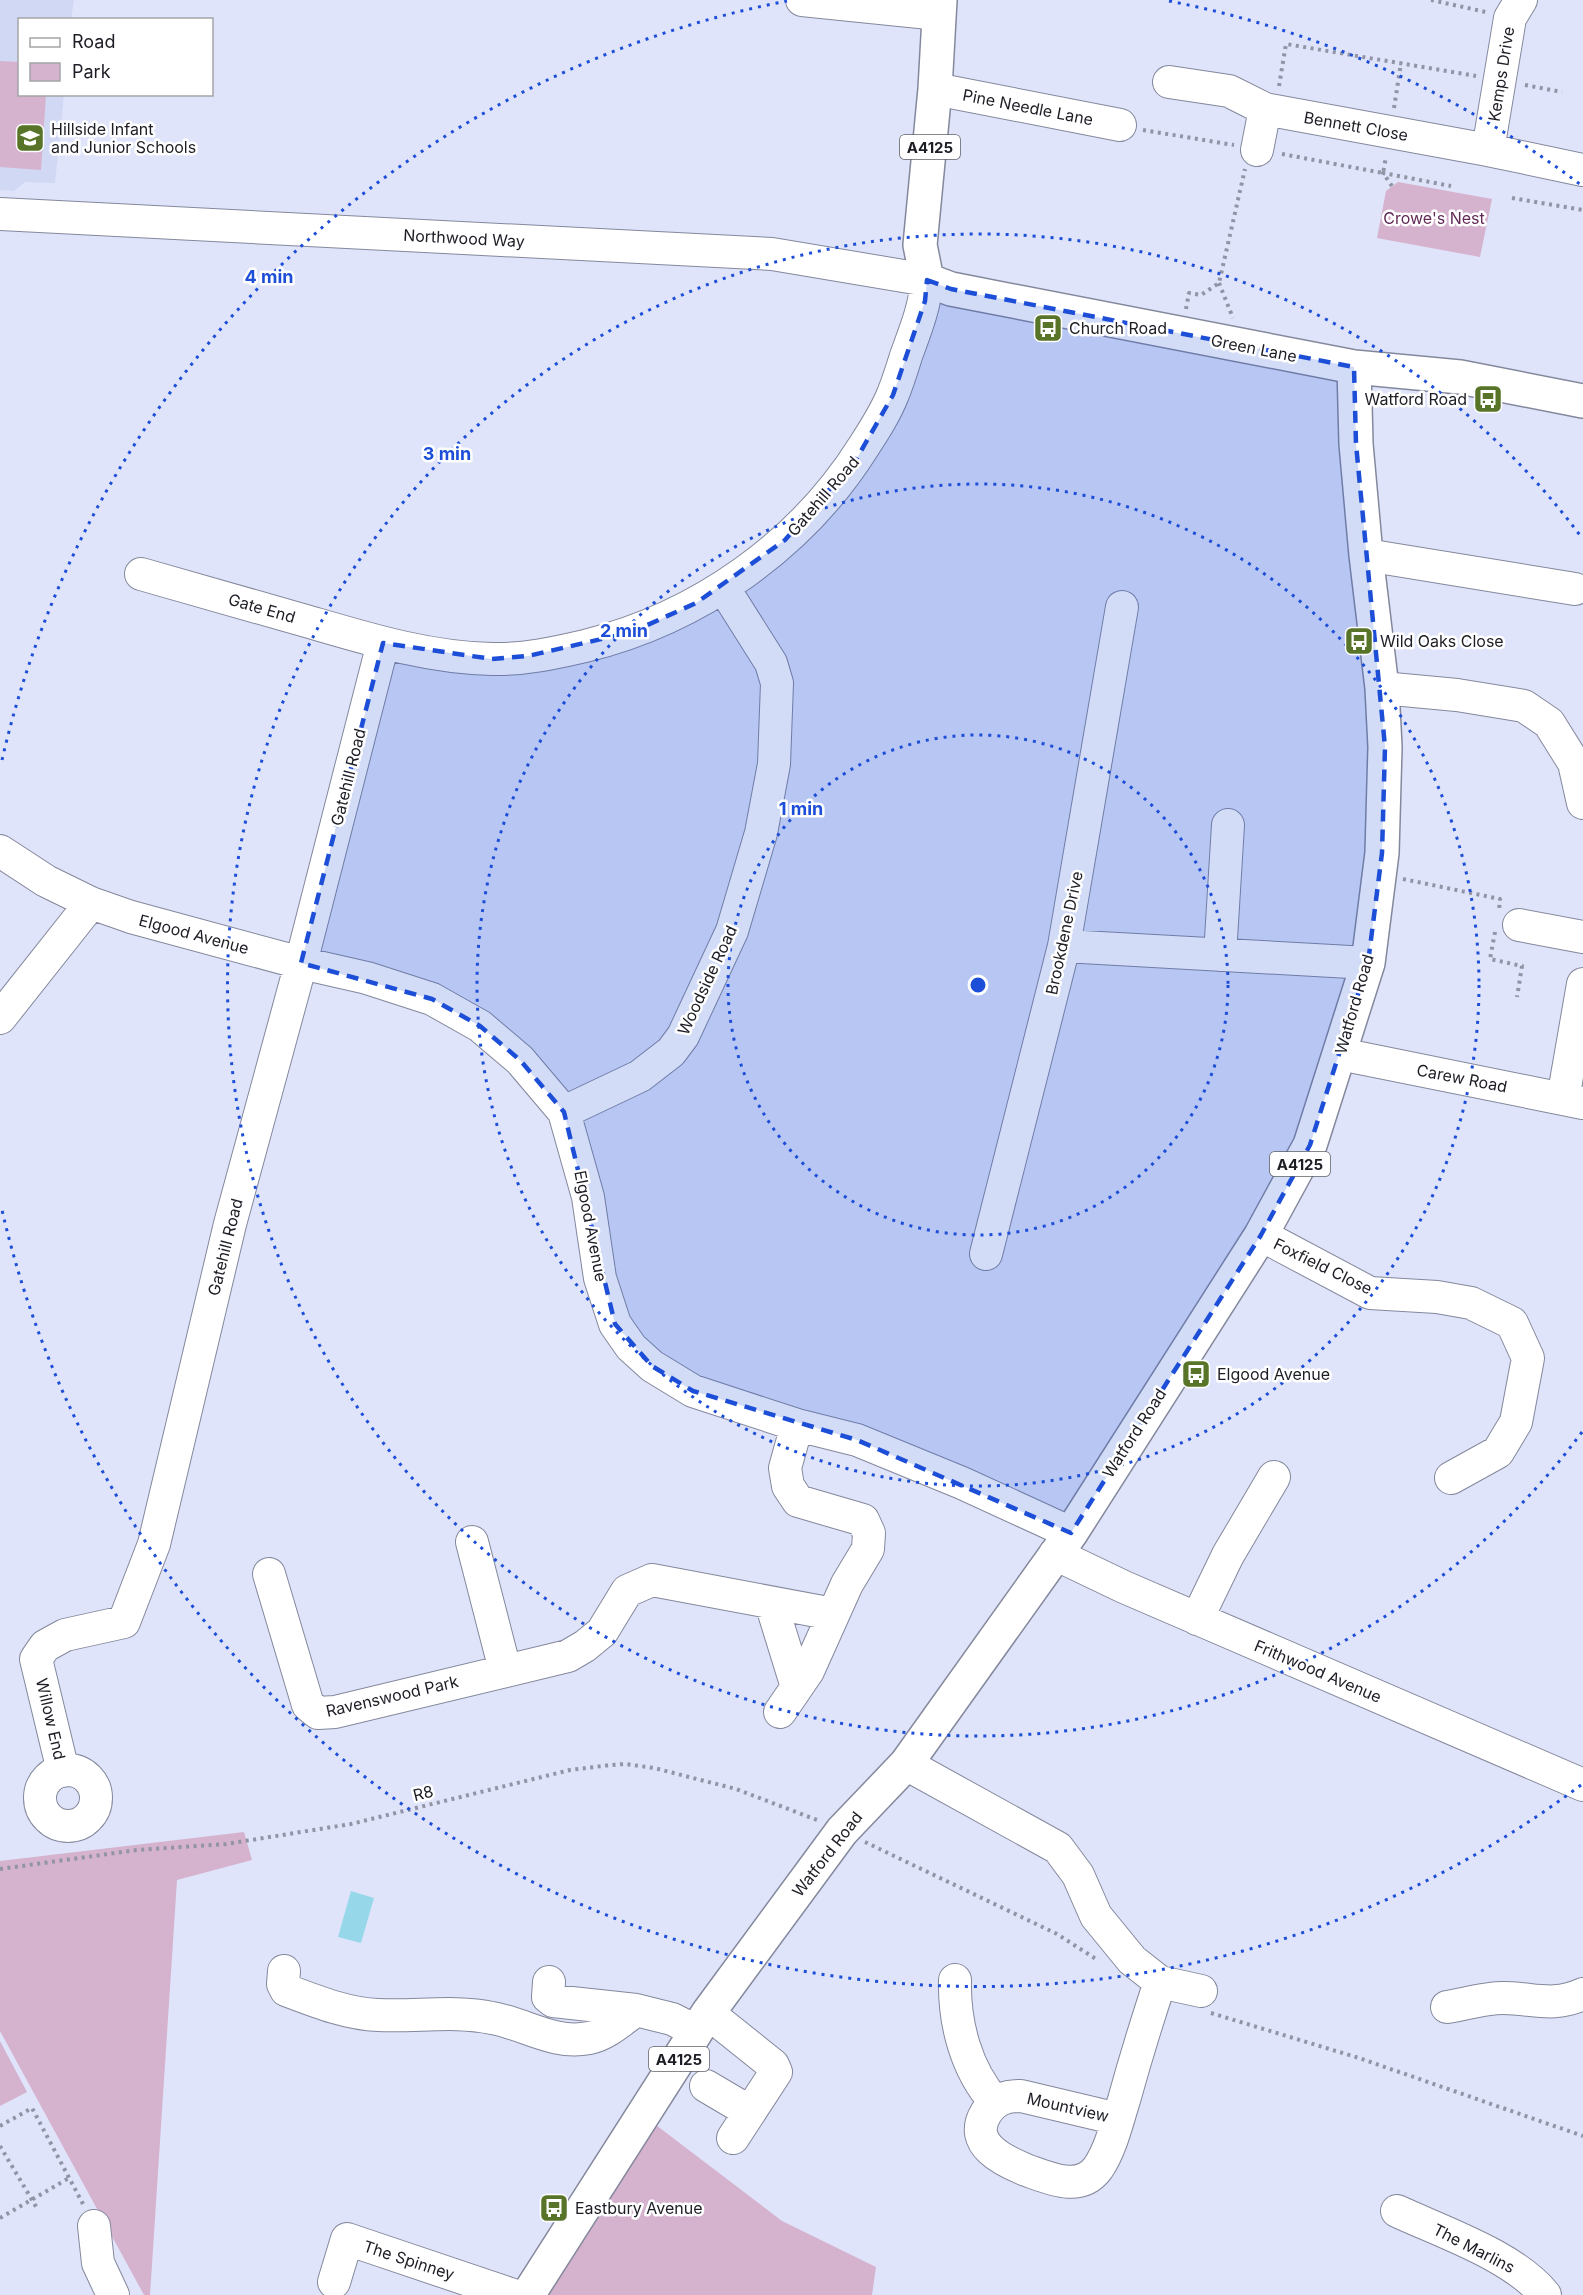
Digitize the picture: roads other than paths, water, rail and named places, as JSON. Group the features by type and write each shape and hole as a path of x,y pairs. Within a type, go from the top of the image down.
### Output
{"main road":[{"name":"A4125","path":"927,280 920,245 935,89 940,7"},
{"name":"Green Lane","path":"927,280 951,289 1354,367 1460,377 1583,401"},
{"name":"Watford Road","path":"528,2295 702,2022 842,1831 906,1764 1063,1544 1261,1235 1310,1145 1368,963 1380,874 1385,747 1382,688 1366,555 1356,444 1354,367"}],"street":[{"path":"802,0 940,7"},
{"name":"Kemps Drive","path":"1488,150 1516,9"},
{"name":"Bennett Close","path":"1168,82 1229,91 1270,110 1583,170"},
{"name":"Pine Needle Lane","path":"935,89 1120,124"},
{"path":"1252,154 1270,110"},
{"name":"Northwood Way","path":"0,214 772,254 927,280"},
{"name":"Gatehill Road","path":"124,1622 153,1544 230,1224 301,963 383,643 438,654 492,659 563,651 632,632 665,618 723,587 785,540 811,514 857,458 893,395 925,302 927,280"},
{"path":"1366,555 1575,589"},
{"name":"Gate End","path":"141,573 383,643"},
{"name":"Woodside Road","path":"564,1112 640,1076 671,1052 683,1036 732,931 761,833 774,764 777,683 771,663 723,587"},
{"name":"Brookdene Drive","path":"986,1254 1064,946 1122,607"},
{"path":"1382,688 1457,695 1524,706 1550,723 1574,763 1583,803"},
{"path":"1220,955 1228,825"},
{"name":"Elgood Avenue","path":"0,851 46,881 91,903 131,917 301,963 367,978 432,999 480,1026 520,1060 564,1112 588,1197 600,1278 615,1324 631,1347 652,1366 693,1391 796,1425 857,1440 962,1483 1063,1544"},
{"path":"0,1018 91,903"},
{"path":"1504,924 1583,937"},
{"path":"1064,946 1368,963"},
{"path":"1573,1101 1583,984"},
{"name":"Carew Road","path":"1340,1054 1573,1101"},
{"name":"Foxfield Close","path":"1261,1235 1370,1293 1437,1297 1472,1303 1512,1323 1528,1358 1516,1422 1498,1452 1451,1478"},
{"path":"771,1603 788,1700 808,1671 833,1614 868,1549 869,1533 863,1520 798,1501 788,1486 784,1467 796,1425"},
{"path":"1197,1619 1228,1556 1274,1477"},
{"path":"472,1542 506,1670"},
{"name":"Frithwood Avenue","path":"1063,1544 1197,1619 1583,1785"},
{"name":"Ravenswood Park","path":"269,1574 308,1705 318,1713 335,1712 568,1656 602,1632 627,1591 652,1580 833,1614"},
{"name":"Willow End","path":"63,1770 36,1659 45,1646 65,1635 124,1622"},
{"path":"906,1764 1058,1848 1078,1875 1096,1916 1132,1960 1160,1982 1201,1991"},
{"path":"284,1971 283,1984 286,1990 324,2004 375,2015 450,2014 492,2018 562,2040 591,2038 636,2010"},
{"path":"955,1980 962,2034 973,2071 982,2088 995,2102"},
{"path":"549,1982 548,1997 552,2001 636,2010 672,2019 702,2022 773,2065 776,2072 733,2138"},
{"name":"Mountview","path":"1118,2119 1021,2096 1004,2097 995,2102 984,2117 982,2126 984,2142 989,2149 1006,2162 1056,2181 1080,2181 1088,2177 1097,2169 1118,2119 1160,1982"},
{"path":"1447,2007 1503,1998 1533,2002 1554,2001 1575,1998 1583,1994"},
{"path":"706,2086 750,2112"},
{"name":"The Marlins","path":"1397,2211 1505,2261 1524,2274 1545,2295"},
{"path":"94,2226 98,2263 113,2295"},
{"name":"The Spinney","path":"334,2282 347,2239 513,2295"}],"place":[{"name":"Hillside Infant and Junior Schools","path":"30,138"},
{"name":"Church Road","path":"1048,328"},
{"name":"Watford Road","path":"1488,399"},
{"name":"Wild Oaks Close","path":"1359,641"},
{"name":"Elgood Avenue","path":"1196,1374"},
{"name":"Eastbury Avenue","path":"554,2208"}],"park label":[{"name":"Crowe's Nest","path":"1434,218"}]}
